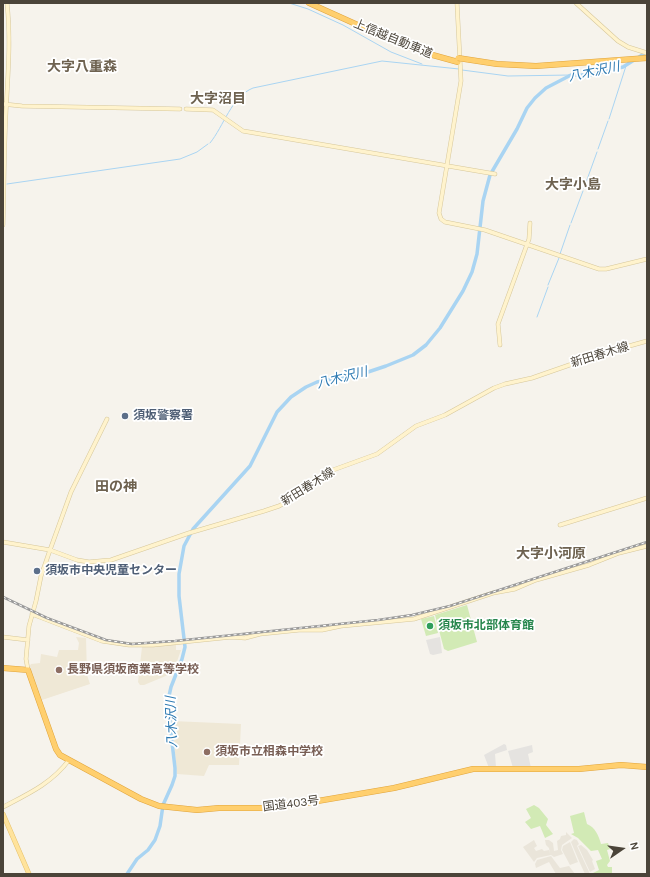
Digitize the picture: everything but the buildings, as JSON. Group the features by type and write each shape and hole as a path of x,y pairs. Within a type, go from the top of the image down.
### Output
{"highway":[{"name":"上信越自動車道","path":"309,3 400,44 429,54 497,68 532,69 647,61"},
{"name":"上信越自動車道","path":"318,3 400,41 458,60 536,66 647,58"},
{"path":"3,668 28,670"},
{"name":"国道403号","path":"28,670 56,749 60,755 141,799 165,807 197,810 219,808 263,808 306,803 394,788 472,769 579,769 621,765 647,767"}],"main road":[{"path":"3,814 29,874"}],"street":[{"path":"3,224 5,104 10,30 7,3"},
{"path":"457,3 461,86 439,215 441,219 445,222 485,230 598,269 606,269 647,259"},
{"path":"576,3 618,42 628,47 645,52"},
{"path":"5,104 22,106 180,109"},
{"path":"186,109 213,110 243,131 495,174"},
{"path":"500,345 498,324 527,244 530,233 530,223"},
{"name":"新田春木線","path":"3,542 50,550 77,560 89,562 119,558 136,550 189,533 237,520 278,506 302,494 333,470 377,454 416,426 445,414 494,388 532,378 604,353 647,341"},
{"path":"28,670 26,659 29,626 41,576 71,492 107,419"},
{"path":"560,525 647,498"},
{"path":"32,614 90,637 116,644 140,645 188,642 231,637 245,638 262,634 299,630 320,630 341,626 414,619 493,593 515,589 536,580 589,565 619,553 647,546"},
{"path":"3,637 28,640"},
{"path":"3,807 45,784 69,760"}],"shaded area":[{"name":"長野県須坂商業高等学校","path":"76,637 86,638 87,675 90,684 42,700 29,667 31,664 40,663 41,654 57,657 59,650 78,650 79,643"},
{"path":"440,637 442,653 433,655 430,654 426,640"},
{"path":"176,644 176,650 181,650 173,673 144,685 140,685 138,682 142,647"},
{"name":"須坂市立相森中学校","path":"172,721 241,724 239,765 209,765 204,776 177,774"},
{"path":"504,744 506,745 507,750 495,754 496,767 489,768 484,755"},
{"path":"532,745 533,752 528,754 531,768 513,768 508,751"},
{"path":"566,832 572,838 562,845 561,850 563,854 554,857 551,855 537,858 534,862 523,847 534,840 537,846 534,848 536,851 542,849 544,851 549,850 550,854 549,848 546,845 545,840 549,840 553,843 554,851 558,850 557,841 561,836 566,835"},
{"path":"574,839 577,840 579,844 577,846 590,874 585,874 579,861 571,842"},
{"path":"570,842 578,862 570,865 562,850 563,846"},
{"path":"581,845 587,850 593,860 595,869 590,872 578,846"},
{"path":"551,856 560,868 569,866 575,874 556,874 549,862 536,868 535,864 537,860"}],"green space":[{"path":"467,605 477,642 448,651 444,649 435,615"},
{"name":"須坂市北部体育館","path":"434,616 438,633 426,636 421,619"},
{"path":"534,805 539,808 548,819 546,825 553,834 545,838 540,826 531,829 525,822 531,818 526,809"},
{"path":"584,812 587,824 596,832 601,844 608,843 610,849 607,850 610,861 607,865 608,867 612,867 612,874 591,874 599,870 596,861 602,859 598,850 591,851 578,838 571,834 574,833 570,816"}],"waterway":[{"path":"289,3 308,9 343,25 391,52 422,64"},
{"name":"八木沢川","path":"127,874 137,859 148,850 155,840 160,826 163,805 175,776 169,696 185,647 179,596 179,574 184,546 193,529 250,466 277,412 291,397 317,382 368,372 413,355 426,345 440,328 463,291 472,272 477,254 483,201 490,175 517,129 527,108 535,98 546,88 571,75 590,75 623,67 647,52"},
{"path":"210,143 233,105 245,92 253,88 382,61 459,69"},
{"path":"609,119 626,66"},
{"path":"462,70 508,76 571,75"},
{"path":"598,149 608,121"},
{"path":"7,184 180,159 197,152 208,144"},
{"path":"584,188 597,152"},
{"path":"571,223 583,191"},
{"path":"560,254 570,225"},
{"path":"548,285 559,258"},
{"path":"537,317 548,287"}],"railway":[{"path":"3,597 47,618 106,640 132,644 175,641 378,620 412,615 450,606 647,542"}],"place":[{"name":"須坂警察署","path":"125,416"},
{"name":"須坂市中央児童センター","path":"37,571"},
{"name":"須坂市北部体育館","path":"430,626"},
{"name":"長野県須坂商業高等学校","path":"59,670"},
{"name":"須坂市立相森中学校","path":"207,752"}],"district":[{"name":"大字八重森","path":"82,67"},
{"name":"大字沼目","path":"218,99"},
{"name":"大字小島","path":"573,185"},
{"name":"田の神","path":"116,487"},
{"name":"大字小河原","path":"551,554"}]}
